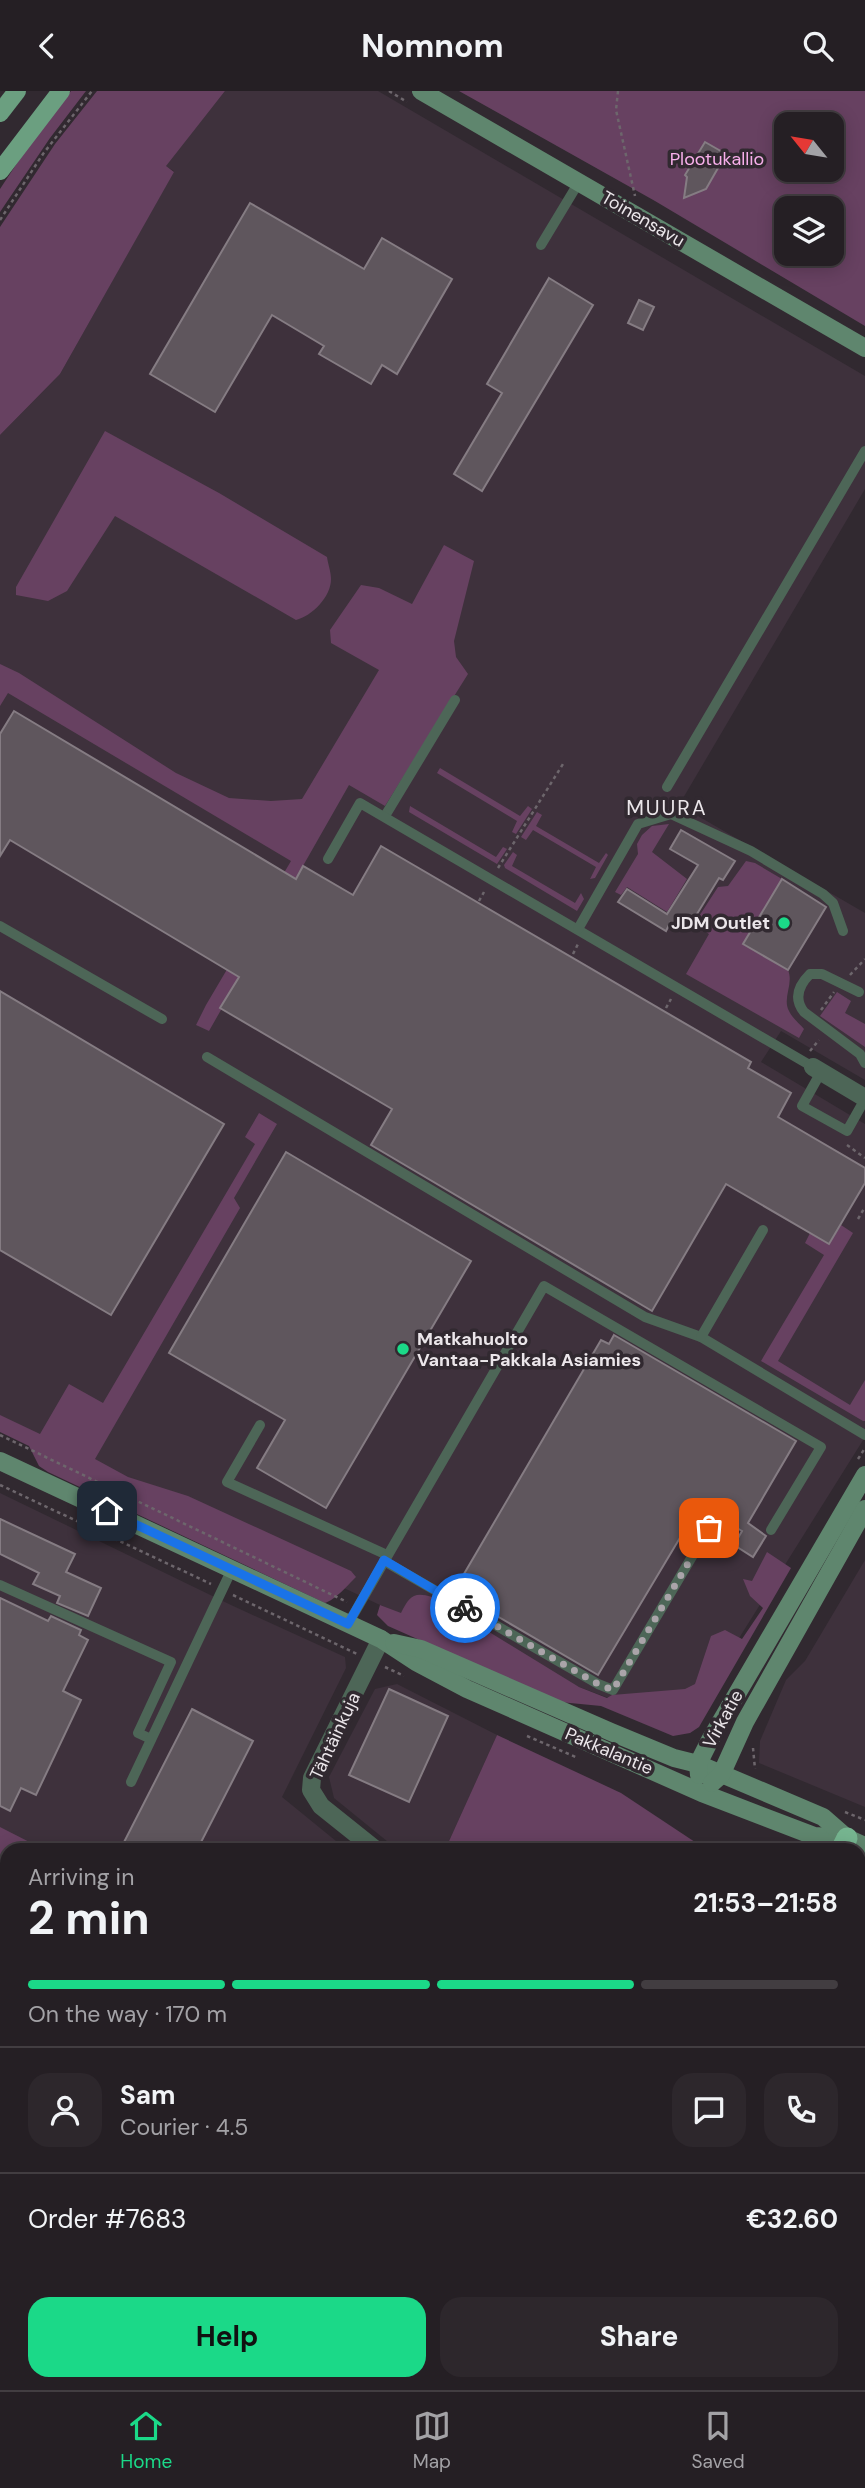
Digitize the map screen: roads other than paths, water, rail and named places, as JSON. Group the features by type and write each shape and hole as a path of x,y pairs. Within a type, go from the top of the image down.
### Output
{"main road":[{"path":"0,113 17,91"},
{"path":"0,171 61,91"},
{"name":"Toinensavu","path":"421,91 865,348"},
{"name":"Pakkalantie","path":"0,1461 381,1639 416,1662 467,1689 702,1793 814,1836 843,1843"},
{"name":"Virkatie","path":"702,1793 698,1764 805,1574 865,1475"},
{"name":"Virkatie","path":"702,1793 721,1775 745,1722 865,1509"},
{"name":"Pakkalantie","path":"381,1639 421,1649 611,1732 674,1758 698,1764 823,1817 849,1843"}],"street":[{"path":"815,1064 863,1094"},
{"name":"Tähtäinkuja","path":"367,1843 321,1806 311,1790 312,1778 381,1639"}],"lane":[{"path":"541,245 579,182"},
{"path":"667,787 865,451"},
{"path":"385,816 455,700"},
{"path":"328,859 360,803 815,1064 802,1106 847,1131 863,1094"},
{"path":"578,929 638,824 671,814 751,851 823,894 833,903 843,931"},
{"path":"0,926 162,1019"},
{"path":"859,992 822,974 810,974 798,991 798,1005 860,1054 865,1063"},
{"path":"207,1057 645,1317 701,1337 865,1435"},
{"path":"701,1337 763,1230"},
{"path":"348,1624 544,1286 821,1447 771,1530"},
{"path":"260,1425 227,1482 386,1558 598,1684 613,1690 709,1528"},
{"path":"131,1782 232,1569"},
{"path":"0,1585 171,1663 138,1733 151,1739"}],"place":[{"name":"JDM Outlet","path":"784,923"},
{"name":"Matkahuolto Vantaa-Pakkala Asiamies","path":"403,1349"}],"district":[{"name":"MUURA","path":"667,808"}],"park label":[{"name":"Plootukallio","path":"717,159"}]}
